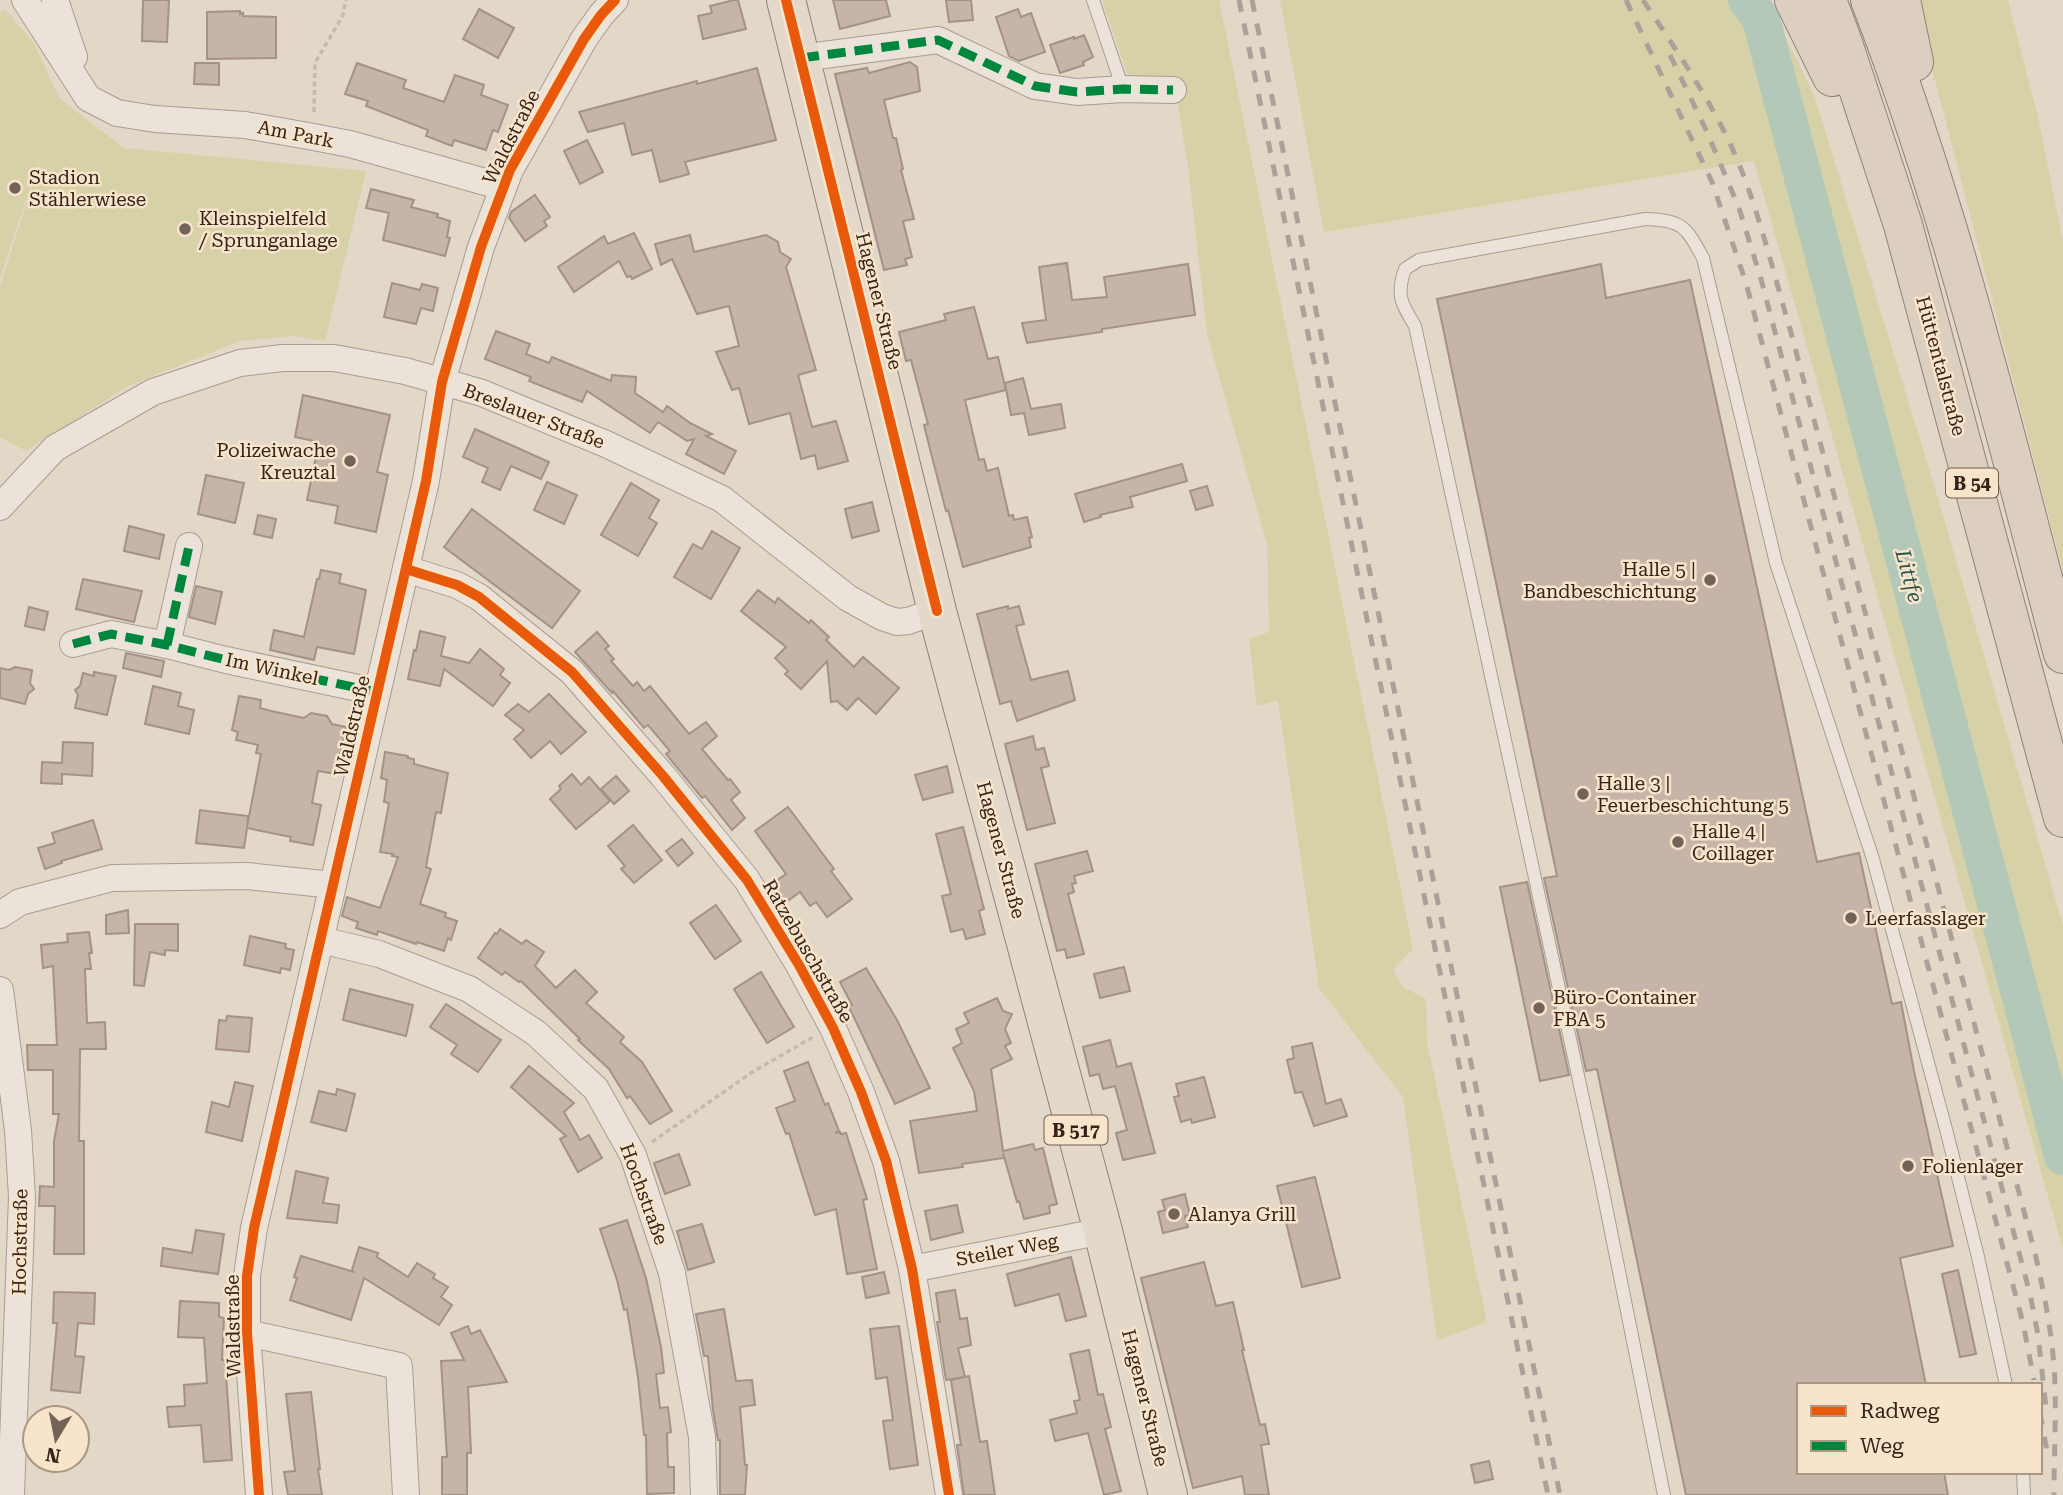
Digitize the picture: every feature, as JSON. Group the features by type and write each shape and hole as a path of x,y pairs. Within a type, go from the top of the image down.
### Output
{"highway":[{"path":"1794,0 1903,225"},
{"name":"Hüttentalstraße","path":"1827,0 1903,225 2063,818"},
{"name":"B 54","path":"1870,0 1887,43 1959,262 2063,654"},
{"path":"1901,0 1959,262"}],"main road":[{"name":"Hagener Straße","path":"786,0 937,611 1103,1231 1168,1495"}],"street":[{"path":"25,0 88,98"},
{"path":"55,0 88,98"},
{"name":"Waldstraße","path":"259,1495 247,1332 247,1276 254,1228 426,481 442,382 481,247 510,170 584,39 615,0"},
{"path":"801,58 938,40 1035,86 1077,92 1173,90"},
{"name":"Am Park","path":"88,98 117,113 155,119 245,125 350,144 503,187"},
{"name":"Breslauer Straße","path":"0,507 55,448 152,392 240,363 282,358 334,358 405,370 482,393 606,444 722,499 848,598 882,618 898,622 908,621 937,611"},
{"path":"167,645 189,546"},
{"name":"Ratzebuschstraße","path":"406,569 457,585 479,597 572,672 663,776 747,880 799,965 833,1028 886,1161 912,1269 949,1495"},
{"name":"Im Winkel","path":"73,644 111,634 377,692"},
{"path":"0,915 20,902 112,878 247,876 333,886"},
{"name":"Hochstraße","path":"321,940 379,954 469,989 536,1032 596,1089 634,1155 672,1273 702,1437 704,1495"},
{"name":"Hochstraße","path":"0,990 18,1130 22,1197 11,1495"},
{"name":"Steiler Weg","path":"912,1269 1103,1231"},
{"path":"247,1332 399,1366 406,1495"}],"lane":[{"path":"1093,0 1123,89"},
{"path":"1664,1495 1600,1177 1415,326 1401,303 1399,285 1405,268 1419,260 1645,219 1668,220 1689,232 1703,258 1776,563 1873,859 1947,1133 1978,1256 2006,1383"},
{"path":"2023,1474 2024,1495"}],"path":[{"path":"308,136 315,108 315,63 343,15 346,0"},
{"path":"634,1155 751,1073 813,1037"}],"shaded area":[{"path":"1102,0 1219,0 1413,949 1393,970 1403,987 1426,999 1427,1042 1487,1322 1437,1340 1403,1097 1319,988 1278,700 1257,706 1249,639 1269,632 1267,544 1207,334 1189,174 1177,98 1128,75"},
{"path":"1280,0 1767,0 1814,95 1934,485 2063,925 2063,1249 1754,161 1324,232"},
{"path":"1914,0 2008,0 2038,117 2063,242 2063,571"},
{"name":"Kleinspielfeld / Sprunganlage","path":"5,9 34,43 59,98 124,148 366,171 325,341 295,336 240,341 128,386 26,451 0,437 0,287 46,141 0,278 0,13"}],"building":[{"path":"143,0 169,0 167,42 142,41"},
{"path":"738,0 746,29 703,39 698,16 712,13 710,6"},
{"path":"833,0 886,0 890,16 840,29"},
{"path":"946,0 971,0 973,20 949,22"},
{"path":"479,9 514,28 498,58 463,39"},
{"path":"1018,9 1021,17 1031,13 1045,52 1019,61 1009,56 996,17"},
{"path":"240,11 243,16 276,17 276,58 207,59 207,12"},
{"path":"1084,35 1093,57 1083,62 1084,65 1060,73 1050,45"},
{"path":"910,62 917,67 920,91 884,100 893,138 896,138 914,219 903,221 912,257 905,259 907,265 884,270 835,74 867,68 869,73"},
{"path":"195,63 219,63 219,85 194,84"},
{"path":"357,63 406,80 403,88 444,102 455,75 484,85 481,95 508,105 498,132 493,130 486,150 454,140 452,146 426,136 428,130 366,106 368,101 345,94"},
{"path":"757,68 776,140 685,162 689,174 660,182 652,150 632,155 624,123 588,132 579,112 697,81 697,84"},
{"path":"587,140 603,172 580,184 564,151"},
{"path":"371,189 414,200 411,207 438,214 437,217 450,221 447,237 450,238 445,256 383,240 389,213 366,208"},
{"path":"535,195 550,217 544,221 547,226 525,241 509,218 511,212"},
{"path":"634,233 652,269 632,279 631,276 627,277 619,261 574,292 558,267 604,236 608,244"},
{"path":"690,235 694,252 766,235 778,242 780,252 791,259 786,267 816,370 798,375 812,427 836,421 848,461 818,469 815,455 801,459 790,413 749,424 739,388 732,390 716,352 739,346 729,306 697,314 672,259 661,265 655,244"},
{"path":"1067,263 1072,300 1107,297 1104,277 1188,264 1195,315 1027,343 1022,323 1046,320 1039,267"},
{"path":"1601,264 1606,298 1690,280 1817,862 1859,853 1892,1004 1901,1002 1953,1246 1900,1258 1926,1383 1797,1383 1797,1474 1944,1474 1948,1495 1686,1495 1597,1069 1586,1071 1544,878 1557,876 1437,299"},
{"path":"392,283 420,290 422,284 438,288 433,311 421,308 416,324 384,317"},
{"path":"974,307 988,359 998,357 1006,390 965,400 979,460 984,459 987,471 998,468 1009,516 1013,515 1014,520 1027,517 1032,537 1029,538 1031,547 963,567 931,453 924,425 928,424 911,360 906,361 899,332 946,320 944,314"},
{"path":"496,331 530,344 526,354 549,363 552,357 611,381 612,375 636,377 635,393 663,412 667,406 690,423 712,434 706,436 736,451 724,474 686,454 694,439 687,441 658,422 650,433 587,391 582,402 529,381 531,377 485,359"},
{"path":"1023,378 1031,409 1061,404 1065,428 1029,435 1024,413 1011,415 1005,383"},
{"name":"Polizeiwache Kreuztal","path":"303,395 390,415 377,472 388,475 376,532 335,523 338,506 307,500 319,442 295,437"},
{"path":"475,429 549,462 541,479 511,466 500,490 482,482 488,468 463,457"},
{"path":"1182,464 1187,481 1130,497 1133,507 1084,522 1075,494"},
{"path":"206,475 244,483 235,523 198,514"},
{"path":"547,482 577,495 564,524 534,510"},
{"path":"631,483 659,500 649,518 657,523 638,556 601,535"},
{"path":"1207,486 1213,505 1196,510 1190,491"},
{"path":"872,502 879,531 852,538 845,509"},
{"path":"472,509 580,591 552,628 444,547"},
{"path":"258,515 276,519 272,538 254,534"},
{"path":"129,526 164,535 159,559 124,551"},
{"path":"712,531 740,548 711,599 674,577 693,544 702,549"},
{"path":"321,570 341,574 339,583 366,590 354,654 317,647 314,660 270,650 274,630 304,637"},
{"path":"83,579 142,591 134,622 76,609"},
{"path":"196,586 222,592 215,624 189,617"},
{"path":"758,590 775,603 778,598 809,623 811,620 829,637 826,640 854,667 863,657 899,688 876,714 858,698 847,710 837,701 831,702 827,661 801,689 785,674 788,671 775,658 786,647 741,611"},
{"path":"1008,606 1008,609 1019,606 1024,624 1016,626 1031,680 1068,671 1075,700 1017,721 1011,701 1000,704 977,614"},
{"path":"29,607 48,612 44,630 25,626"},
{"path":"420,631 445,637 441,656 469,663 480,649 504,669 500,675 510,683 493,706 444,669 440,686 408,679"},
{"path":"597,632 609,646 605,649 614,659 611,661 633,686 637,682 644,691 650,686 689,734 706,722 717,736 702,749 740,792 731,800 745,818 732,830 666,754 670,751 648,725 644,728 575,652"},
{"path":"126,653 164,661 161,677 123,668"},
{"path":"15,667 32,670 30,683 34,689 28,694 25,704 0,698 0,668 9,670"},
{"path":"94,672 116,676 107,715 75,708 78,695 75,690 80,686 83,673 94,676"},
{"path":"153,686 181,693 178,706 194,710 189,734 145,724"},
{"path":"549,694 586,732 561,754 550,741 531,758 514,739 524,730 505,715 518,704 529,712"},
{"path":"239,696 261,700 260,708 304,718 311,713 327,716 332,724 346,727 336,774 318,771 312,803 321,805 313,845 290,841 291,837 247,828 244,848 196,843 200,810 248,816 247,827 261,754 256,753 258,745 236,740 238,732 232,730"},
{"path":"1033,736 1036,750 1044,748 1049,766 1041,768 1055,823 1027,830 1005,744"},
{"path":"63,742 93,743 92,776 62,774 62,784 41,783 42,762 62,763"},
{"path":"385,752 408,756 414,759 414,764 448,773 441,813 436,812 426,867 431,869 420,904 446,913 445,917 457,921 444,951 378,931 377,935 356,928 358,922 342,916 347,897 380,908 398,857 380,852 389,803 384,802 387,780 381,778"},
{"path":"947,766 953,792 923,800 915,775"},
{"path":"572,774 581,785 589,777 610,801 576,829 550,799"},
{"path":"616,776 629,791 614,804 601,789"},
{"path":"788,807 834,869 831,871 852,899 827,917 816,902 810,906 800,892 781,906 769,886 786,874 755,831"},
{"path":"93,820 102,849 61,861 62,863 45,869 38,848 55,843 52,833"},
{"path":"633,825 662,860 634,883 621,869 625,866 608,846"},
{"path":"963,827 984,909 979,911 985,934 966,939 963,929 951,932 942,896 951,894 936,834"},
{"path":"682,839 693,853 678,866 666,851"},
{"path":"1087,851 1093,871 1074,876 1074,892 1068,894 1084,954 1067,958 1065,949 1057,951 1035,864"},
{"name":"Büro-Container FBA 5","path":"1527,882 1569,1075 1540,1081 1500,887"},
{"path":"716,905 741,941 715,959 690,923"},
{"path":"128,910 129,933 106,934 106,915"},
{"path":"135,924 178,924 178,951 165,950 165,955 150,952 144,986 134,985"},
{"path":"500,929 522,944 526,940 544,952 535,966 556,988 575,970 597,992 586,1003 624,1037 620,1042 642,1062 672,1111 650,1124 630,1096 627,1098 609,1069 521,981 505,972 502,975 478,958"},
{"path":"89,932 92,953 89,953 91,969 85,969 87,1023 105,1022 106,1049 80,1049 79,1141 84,1141 84,1254 54,1254 55,1206 39,1206 40,1186 54,1187 54,1141 59,1114 53,1114 53,1070 28,1070 27,1045 57,1045 53,966 43,968 41,945 68,942 67,934"},
{"path":"250,936 286,944 285,948 294,950 290,970 281,968 280,973 244,965"},
{"path":"1124,967 1130,991 1100,998 1094,974"},
{"path":"866,968 897,1020 930,1088 895,1104 840,982"},
{"path":"761,972 794,1027 767,1043 734,989"},
{"path":"350,989 413,1005 406,1036 343,1020"},
{"path":"997,998 1003,1011 1012,1014 1005,1029 1011,1043 1005,1046 1012,1059 991,1069 1003,1151 1033,1144 1035,1150 1043,1148 1057,1204 1049,1206 1050,1213 1024,1219 1003,1153 1004,1158 919,1173 910,1121 977,1111 974,1091 953,1048 962,1043 956,1029 969,1023 964,1013"},
{"path":"446,1004 501,1040 478,1072 451,1054 457,1045 430,1027"},
{"path":"227,1016 252,1018 249,1052 216,1049 219,1020 226,1021"},
{"path":"1110,1040 1117,1067 1131,1063 1155,1153 1123,1160 1116,1133 1127,1130 1115,1086 1103,1089 1099,1074 1090,1076 1083,1047"},
{"path":"1312,1043 1326,1104 1341,1099 1347,1116 1314,1126 1302,1092 1295,1093 1287,1060 1294,1058 1292,1047"},
{"path":"808,1062 825,1105 828,1103 839,1131 835,1133 846,1133 867,1199 863,1200 877,1269 847,1274 836,1209 815,1215 789,1133 786,1134 776,1108 795,1101 784,1071"},
{"path":"529,1066 574,1103 564,1112 580,1140 589,1135 602,1158 578,1172 560,1139 566,1136 511,1087"},
{"path":"1204,1077 1215,1117 1192,1123 1191,1119 1181,1122 1174,1097 1179,1096 1176,1084"},
{"path":"235,1082 253,1086 242,1141 206,1132 212,1102 229,1107"},
{"path":"337,1089 355,1094 346,1131 311,1122 319,1091 336,1095"},
{"path":"679,1154 690,1185 665,1194 654,1163"},
{"path":"296,1171 328,1178 323,1203 339,1205 337,1223 287,1218"},
{"path":"1315,1177 1340,1278 1302,1287 1277,1186"},
{"name":"Alanya Grill","path":"1185,1194 1190,1215 1185,1216 1188,1227 1163,1233 1158,1212 1165,1210 1162,1200"},
{"path":"957,1205 963,1232 931,1240 925,1211"},
{"path":"627,1220 646,1278 661,1347 664,1373 656,1374 660,1408 668,1407 671,1432 667,1433 668,1467 674,1467 674,1493 647,1494 646,1435 627,1309 624,1310 600,1229"},
{"path":"702,1224 714,1262 688,1270 677,1231"},
{"path":"196,1230 224,1234 218,1274 161,1266 163,1248 192,1253"},
{"path":"359,1247 378,1253 377,1257 408,1277 417,1263 435,1274 433,1278 448,1287 441,1297 452,1305 439,1325 364,1278 351,1320 290,1300 301,1256 354,1272 352,1270"},
{"path":"1071,1257 1086,1316 1066,1321 1059,1294 1015,1306 1007,1274"},
{"path":"1204,1262 1216,1306 1233,1302 1260,1425 1265,1424 1269,1444 1261,1445 1269,1495 1245,1495 1242,1476 1193,1488 1141,1278"},
{"path":"1958,1270 1976,1354 1960,1357 1942,1274"},
{"path":"884,1272 889,1293 866,1298 862,1277"},
{"path":"955,1290 960,1319 967,1318 971,1345 958,1348 965,1377 946,1380 937,1322 940,1322 936,1293"},
{"path":"54,1292 95,1293 94,1324 78,1323 75,1356 84,1357 80,1393 51,1390 57,1323 53,1323"},
{"path":"180,1301 219,1303 219,1317 224,1318 222,1360 225,1360 232,1460 204,1462 201,1425 169,1427 167,1407 185,1406 184,1385 207,1383 204,1338 178,1337"},
{"path":"724,1309 736,1381 752,1380 755,1405 740,1407 747,1465 745,1495 720,1495 720,1440 713,1410 708,1356 704,1356 696,1314"},
{"path":"468,1326 471,1334 480,1330 507,1382 468,1387 471,1453 467,1453 467,1495 442,1495 442,1457 447,1457 441,1361 464,1360 451,1333"},
{"path":"899,1326 918,1465 890,1469 883,1421 893,1420 887,1377 876,1379 870,1329"},
{"path":"1089,1350 1098,1395 1103,1394 1111,1427 1105,1429 1121,1491 1104,1495 1088,1433 1055,1441 1050,1420 1077,1413 1074,1401 1080,1400 1070,1354"},
{"path":"969,1376 980,1442 987,1441 995,1495 964,1495 957,1445 961,1445 951,1380"},
{"path":"311,1392 322,1495 288,1495 284,1472 295,1471 286,1394"},
{"path":"1489,1461 1493,1479 1475,1483 1471,1465"}],"waterway":[{"name":"Littfe","path":"1747,0 1761,19 2063,1156"}],"railway":[{"path":"1239,0 1548,1495"},
{"path":"1252,0 1560,1495"},
{"path":"1626,0 1712,182 1746,283 2023,1323 2034,1380"},
{"path":"1643,0 1687,67 1727,137 1746,183 1790,329 2035,1253 2053,1353 2054,1495"},
{"path":"1670,55 1739,208 1761,279 2030,1294 2038,1335 2046,1408"},
{"path":"2042,1424 2047,1451"}],"marked path":[{"path":"801,58 938,40 1035,86 1077,92 1173,90"},
{"path":"167,645 189,546"},
{"path":"73,644 111,634 377,692"}],"cycle path":[{"path":"259,1495 247,1333 247,1276 254,1228 426,481 442,382 481,247 510,170 584,39 615,0"},
{"path":"786,0 937,611"},
{"path":"406,569 457,585 479,597 572,672 663,776 747,880 799,965 833,1028 861,1092 886,1161 912,1269 949,1495"}],"place":[{"name":"Stadion Stählerwiese","path":"15,188"},
{"name":"Kleinspielfeld / Sprunganlage","path":"185,229"},
{"name":"Polizeiwache Kreuztal","path":"350,461"},
{"name":"Halle 5 | Bandbeschichtung","path":"1710,580"},
{"name":"Halle 3 | Feuerbeschichtung 5","path":"1583,794"},
{"name":"Halle 4 | Coillager","path":"1678,842"},
{"name":"Leerfasslager","path":"1851,918"},
{"name":"Büro-Container FBA 5","path":"1539,1008"},
{"name":"Folienlager","path":"1908,1166"},
{"name":"Alanya Grill","path":"1174,1214"}]}
